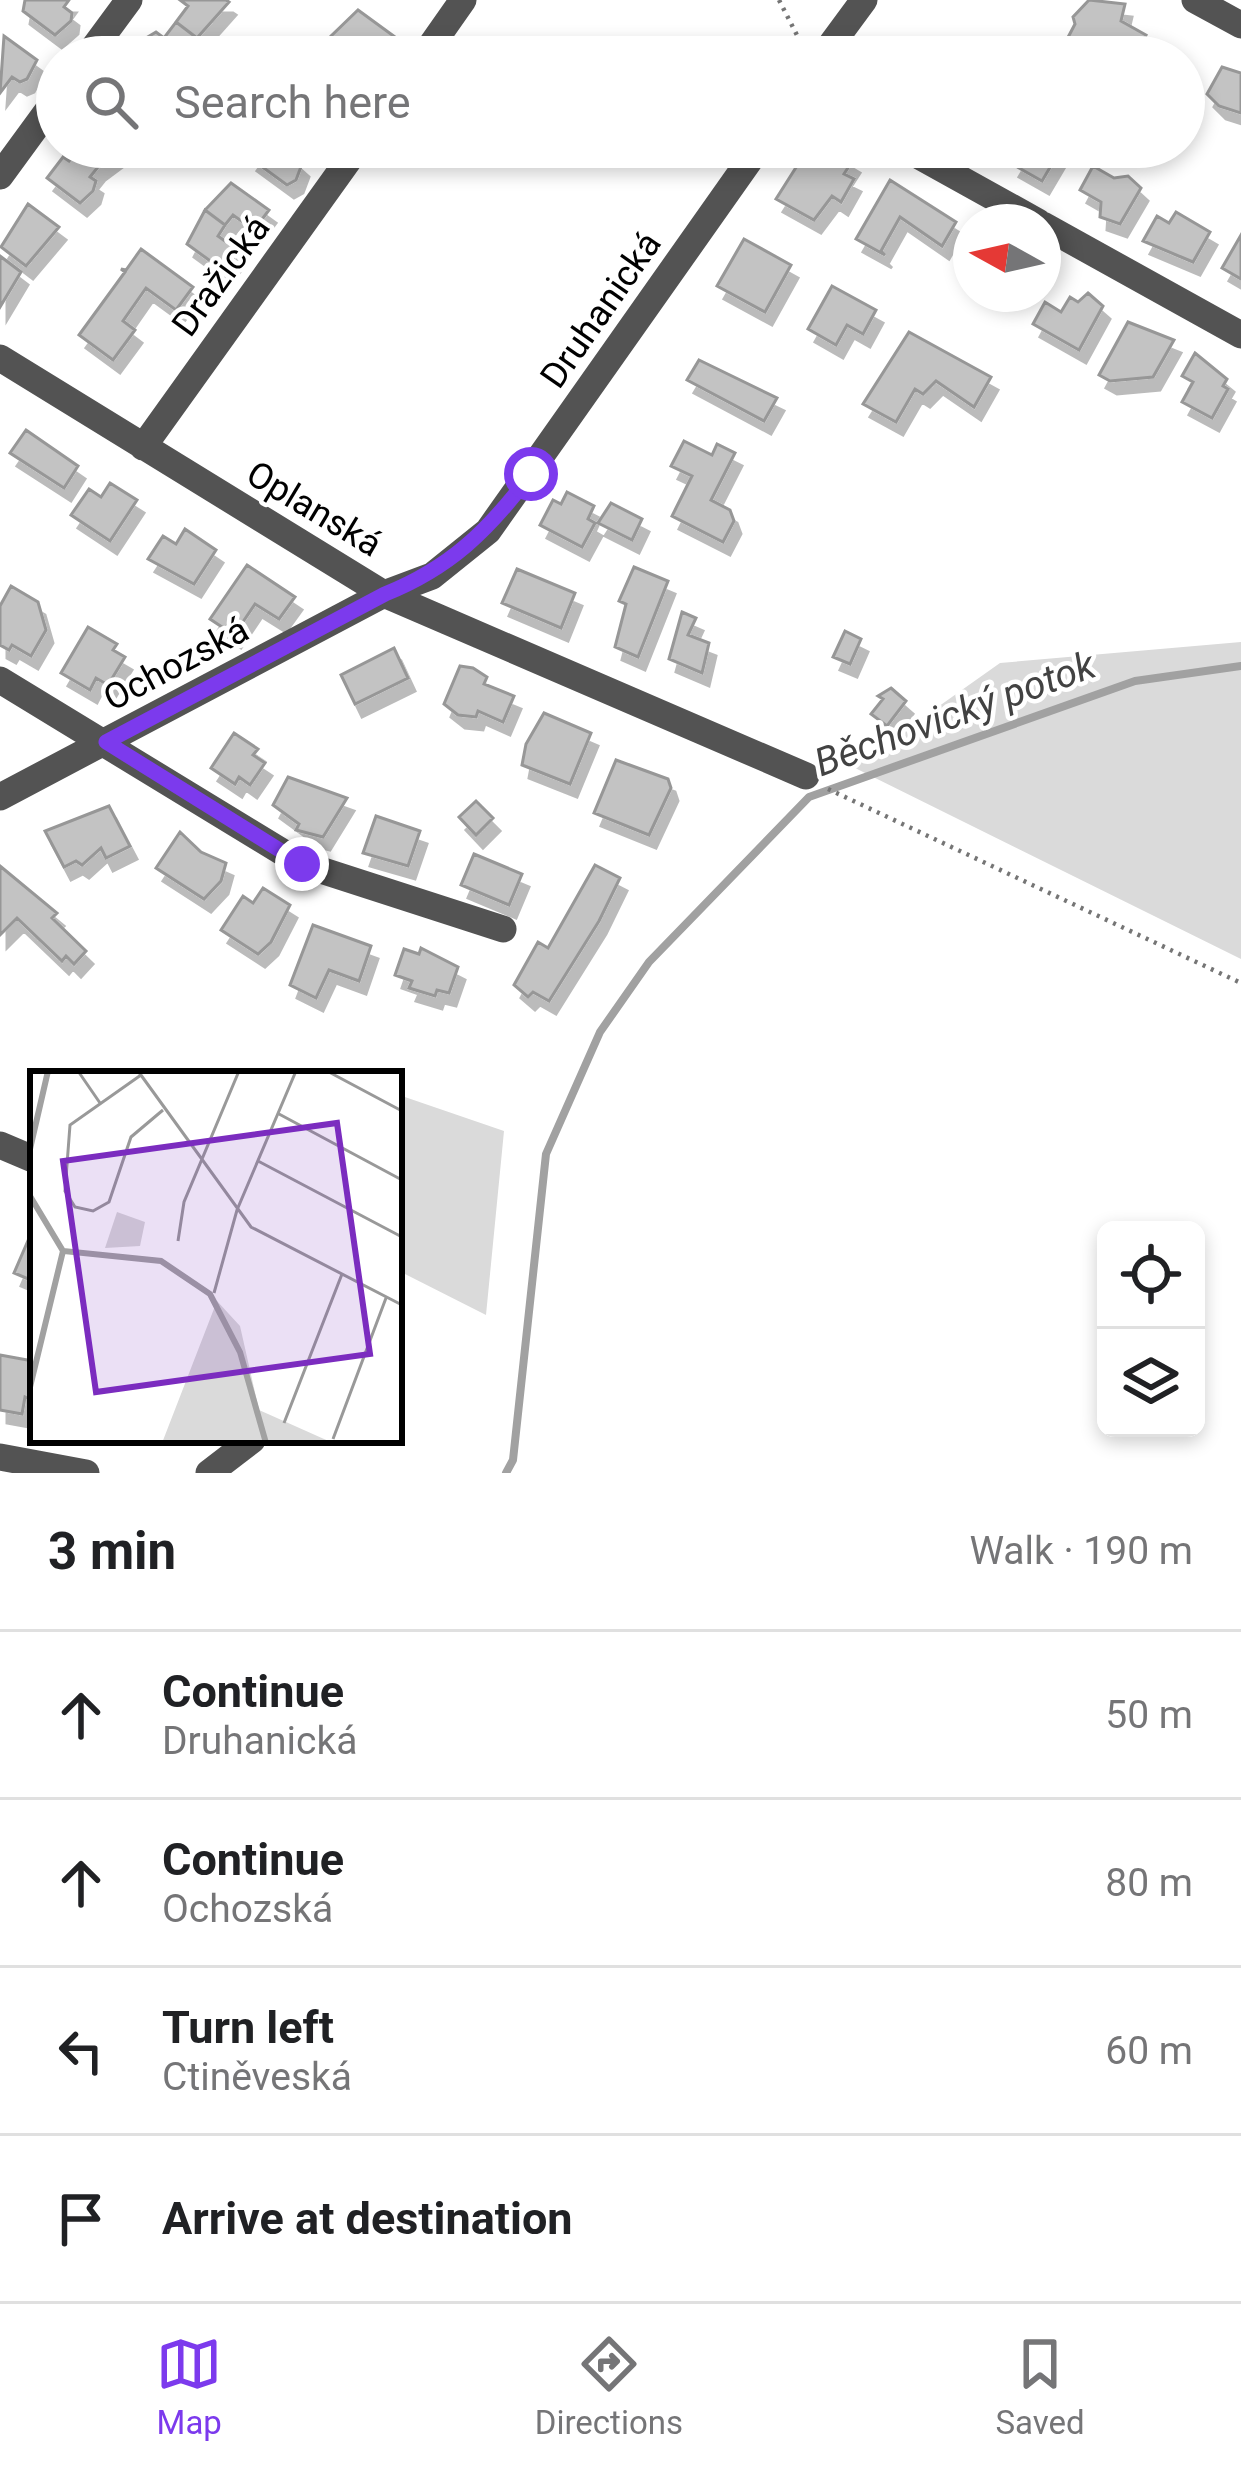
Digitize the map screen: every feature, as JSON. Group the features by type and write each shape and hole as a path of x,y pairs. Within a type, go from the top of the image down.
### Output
{"street":[{"path":"102,36 129,0"},
{"path":"437,36 464,0"},
{"path":"837,36 864,0"},
{"path":"1195,0 1241,25"},
{"path":"0,176 36,127"},
{"name":"Dražická","path":"142,447 343,168"},
{"name":"Druhanická","path":"385,594 432,575 488,531 744,168"},
{"path":"941,168 1006,204"},
{"path":"1061,234 1241,334"},
{"name":"Oplanská","path":"0,358 385,594 806,776"},
{"name":"Ochozská","path":"0,797 385,594"},
{"path":"0,680 302,864 503,929"},
{"path":"0,1144 30,1158"},
{"path":"209,1473 248,1443"},
{"path":"0,1456 86,1473"}],"path":[{"path":"779,0 798,36"},
{"path":"853,804 1241,983"}],"shaded area":[{"path":"1241,642 1241,959 853,767 1000,663"},
{"path":"402,1096 504,1131 486,1315 402,1273"}],"building":[{"path":"25,0 69,0 64,7 72,13 71,21 55,35 23,11"},
{"path":"180,0 229,2 199,36 176,22 188,6"},
{"path":"1089,0 1125,4 1121,21 1146,35 1069,36 1073,17"},
{"path":"358,10 394,36 331,36"},
{"path":"176,22 194,36 166,36"},
{"path":"4,36 36,62 27,79 20,82 12,77 0,93"},
{"path":"1222,67 1241,73 1241,113 1219,106 1207,94"},
{"path":"55,168 97,168 90,177 96,181 93,191 80,203 47,178"},
{"path":"264,168 300,168 296,180 287,185"},
{"path":"796,168 848,168 844,174 854,179 841,202 832,196 814,220 776,199"},
{"path":"1019,168 1050,168 1042,181"},
{"path":"1092,168 1114,178 1128,176 1141,188 1120,224 1100,217 1101,202 1080,190"},
{"path":"890,180 953,220 942,246 900,217 881,251 885,255 856,239"},
{"path":"231,183 269,210 254,230 233,215 225,225 205,210"},
{"path":"28,204 59,227 26,266 1,247"},
{"path":"205,210 225,225 218,236 239,251 224,271 187,244"},
{"path":"1176,212 1210,232 1193,262 1143,241 1157,216 1169,223"},
{"path":"1241,235 1241,279 1222,268"},
{"path":"744,239 791,265 765,312 717,286"},
{"path":"141,249 193,287 176,310 146,288 123,321 135,330 113,360 79,335 125,272 121,269 126,270"},
{"path":"0,256 21,272 0,307"},
{"path":"832,286 876,310 863,334 847,325 836,345 808,329"},
{"path":"1088,293 1103,306 1079,350 1033,324 1040,312 1061,312 1070,297 1078,302"},
{"path":"1128,322 1174,340 1153,377 1110,381 1099,375"},
{"path":"909,332 991,377 974,407 936,381 923,394 915,389 896,422 863,404"},
{"path":"1195,353 1227,379 1223,386 1228,389 1212,418 1182,402 1193,382 1182,376"},
{"path":"699,360 777,398 764,421 687,380"},
{"path":"26,430 78,466 64,488 10,453"},
{"path":"684,441 712,455 717,444 735,453 711,500 730,510 734,521 723,542 672,516 692,476 671,466"},
{"path":"110,483 137,500 110,541 71,515 89,489 101,497"},
{"path":"567,492 594,506 588,519 595,523 582,547 540,525 553,500 561,504"},
{"path":"611,503 642,519 632,540 598,523"},
{"path":"185,529 216,550 194,584 148,559 163,536 176,544"},
{"path":"247,565 295,597 279,619 255,604 234,635 210,619"},
{"path":"634,567 668,581 638,657 615,647 626,604 619,601"},
{"path":"517,569 575,593 561,628 502,603"},
{"path":"11,586 38,602 46,630 31,656 12,645 9,650 0,645 0,606"},
{"path":"682,612 696,618 688,635 709,643 702,673 669,659"},
{"path":"88,627 117,644 113,650 125,657 108,685 96,678 90,690 61,673"},
{"path":"845,631 861,639 850,664 833,657"},
{"path":"394,648 408,678 355,704 341,675"},
{"path":"460,666 473,668 487,677 484,684 514,696 503,722 478,711 476,717 458,715 444,704"},
{"path":"891,688 906,701 887,726 871,714 883,699 878,696"},
{"path":"544,713 591,733 570,784 522,765 526,744"},
{"path":"234,733 258,749 253,755 265,763 250,785 239,777 235,784 211,768"},
{"path":"616,760 668,779 671,788 649,835 594,813"},
{"path":"288,777 347,798 323,837 296,830 299,824 273,805"},
{"path":"476,801 493,818 476,835 459,817"},
{"path":"109,806 130,846 106,858 101,848 82,865 76,861 64,867 45,831"},
{"path":"376,816 420,831 408,866 363,853"},
{"path":"180,832 201,852 226,863 221,881 204,899 156,868"},
{"path":"474,854 522,874 509,905 461,885"},
{"path":"595,865 620,878 599,921 549,1001 533,992 528,997 514,985 538,942 548,948"},
{"path":"0,866 57,913 52,918 86,951 74,964 66,956 62,961 17,918 0,935"},
{"path":"263,888 290,905 271,942 258,954 221,930 243,896 253,903"},
{"path":"313,925 371,946 359,981 329,970 316,998 290,985"},
{"path":"421,948 458,967 449,993 437,990 435,996 409,988 412,981 395,975 404,949 419,954"},
{"path":"30,1236 30,1280 14,1273"},
{"path":"0,1355 30,1360 30,1400 25,1397 22,1414 0,1410"}],"waterway":[{"name":"Běchovický potok","path":"506,1473 513,1460 546,1154 600,1032 649,962 809,797 1135,681 1241,666"}],"route":[{"path":"302,864 106,742 385,594 432,575 488,531 531,474"}]}
